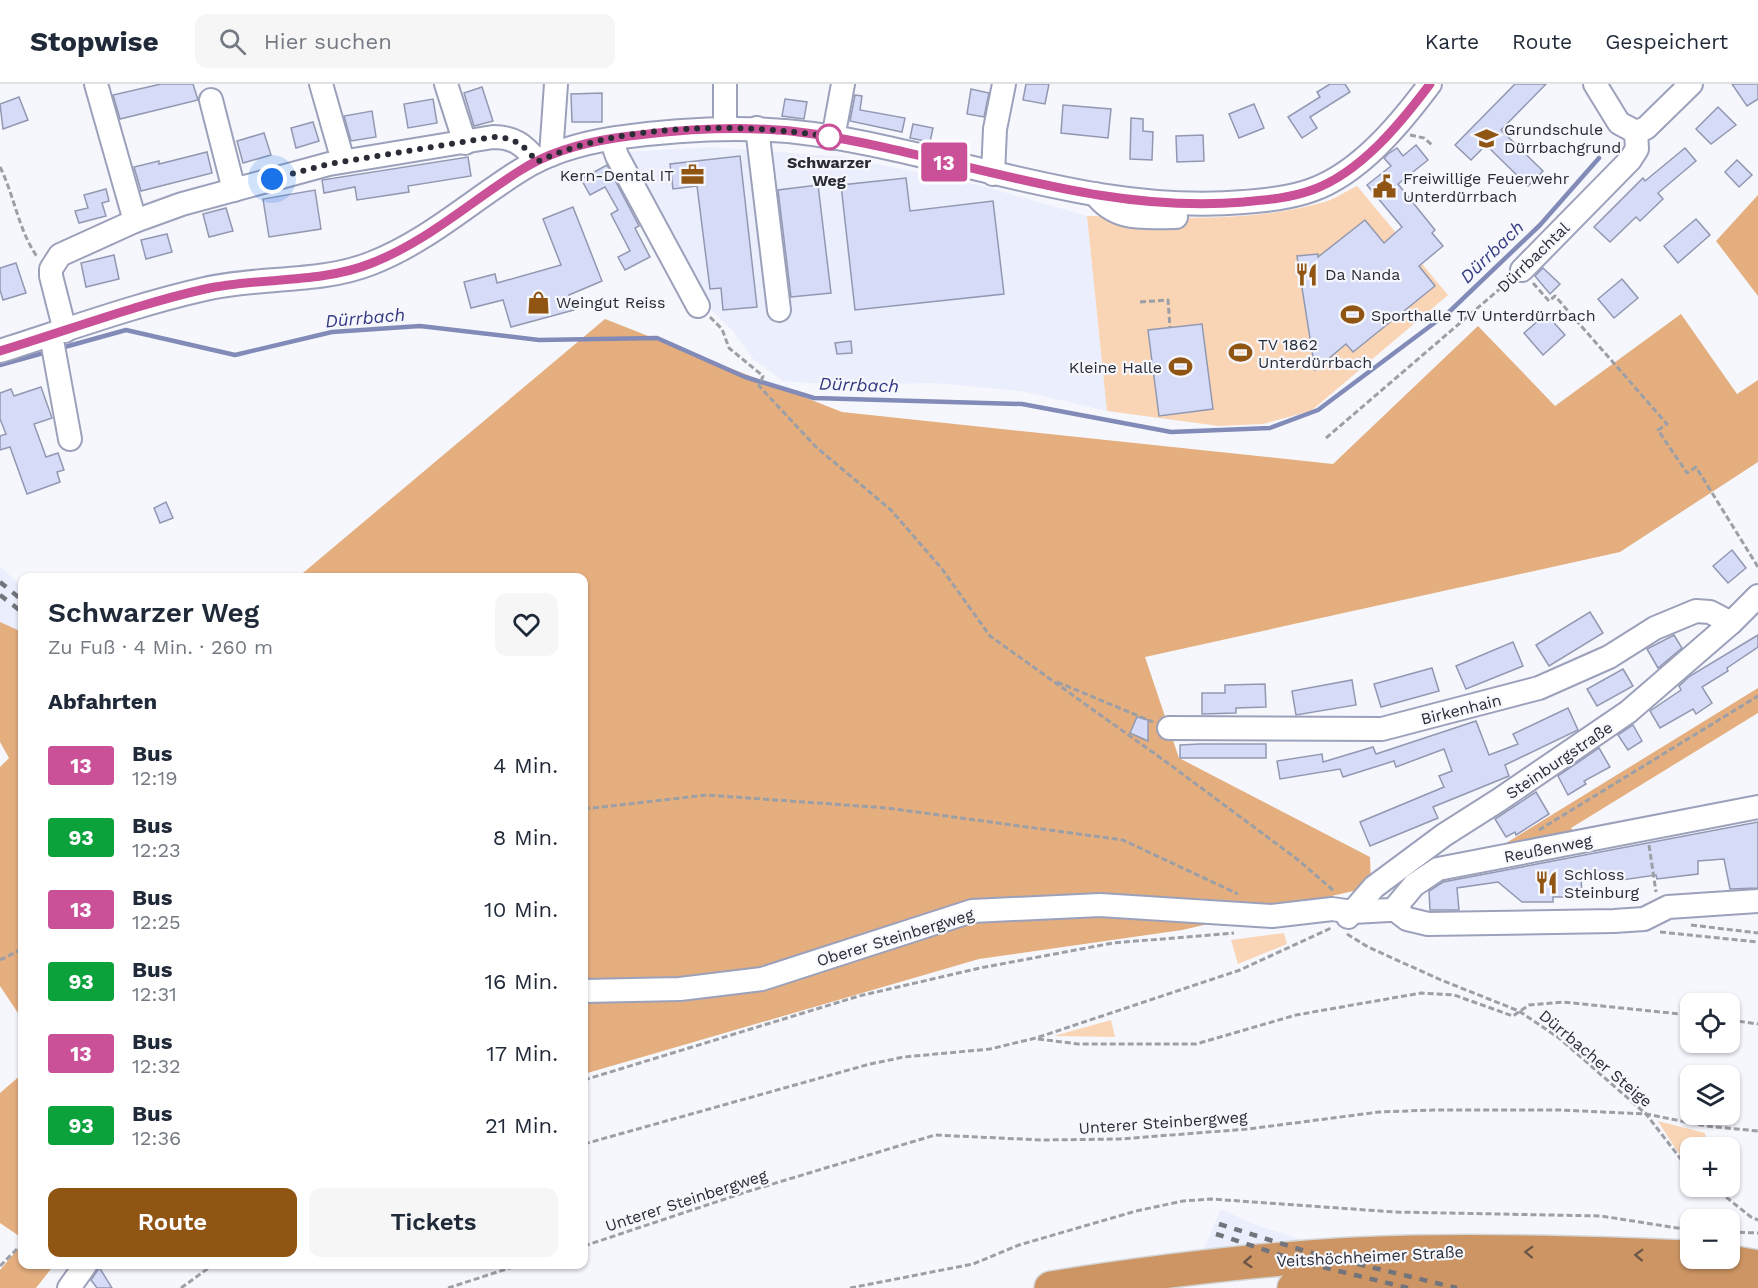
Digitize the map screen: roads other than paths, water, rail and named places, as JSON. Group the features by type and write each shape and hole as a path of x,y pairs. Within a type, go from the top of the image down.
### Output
{"highway":[{"name":"Veitshöchheimer Straße","path":"1051,1288 1223,1264 1411,1252 1516,1251 1680,1257"},
{"name":"Veitshöchheimer Straße","path":"1294,1288 1409,1281 1515,1279 1738,1280 1758,1260"},
{"path":"1740,1264 1758,1267"}],"street":[{"path":"96,84 135,221"},
{"path":"321,84 343,162"},
{"path":"446,84 465,143"},
{"path":"544,158 556,84"},
{"path":"725,84 725,128"},
{"path":"833,138 843,84"},
{"path":"993,174 995,129 1004,84"},
{"path":"0,351 56,341 207,288 318,276 369,265 432,234 521,170 544,158 611,139 725,128 757,128 833,138 1095,194 1159,202 1211,205 1294,195 1315,189 1340,175 1391,131 1430,84"},
{"path":"1595,84 1619,123 1636,132 1646,128 1691,84"},
{"path":"211,100 234,190"},
{"path":"757,128 779,309"},
{"name":"Dürrbachtal","path":"1522,270 1630,160 1636,149 1636,132"},
{"path":"70,439 56,341 51,276 51,268 60,255 135,221 182,204 343,162 493,137 508,137 544,158"},
{"path":"611,139 617,156 698,306"},
{"name":"Steinburgstraße","path":"1343,920 1374,887 1444,834 1499,801 1628,712 1731,623 1758,596"},
{"name":"Birkenhain","path":"1169,728 1382,729 1539,688 1609,657 1656,628 1695,612 1710,612 1731,623"},
{"name":"Reußenweg","path":"1394,909 1414,885 1438,869 1758,807"},
{"path":"1343,920 1394,909 1407,919 1428,924 1614,921 1644,919 1668,907 1758,901"},
{"name":"Oberer Steinbergweg","path":"588,991 680,990 762,979 972,910 1100,905 1272,916 1332,909 1343,920"},
{"path":"69,1288 82,1269"}],"waterway":[{"name":"Dürrbach","path":"61,348 126,330 235,355 332,332 420,326 539,340 657,338 745,377 814,398 1022,404 1171,432 1270,428 1318,410 1449,312 1540,225 1599,158"},
{"name":"Dürrbach","path":"0,365 47,352"}],"railway":[{"path":"0,582 18,597"},
{"path":"0,595 18,609"},
{"path":"1219,1224 1308,1252 1457,1288"},
{"path":"1216,1234 1302,1262 1408,1288"}],"place":[{"name":"Schwarzer Weg","path":"829,137"},
{"name":"Grundschule Dürrbachgrund","path":"1486,138"},
{"name":"Kern-Dental IT","path":"692,175"},
{"name":"Freiwillige Feuerwehr Unterdürrbach","path":"1385,187"},
{"name":"Da Nanda","path":"1307,274"},
{"name":"Weingut Reiss","path":"538,302"},
{"name":"Sporthalle TV Unterdürrbach","path":"1353,315"},
{"name":"TV 1862 Unterdürrbach","path":"1240,353"},
{"name":"Kleine Halle","path":"1180,367"},
{"name":"Schloss Steinburg","path":"1546,883"}]}
